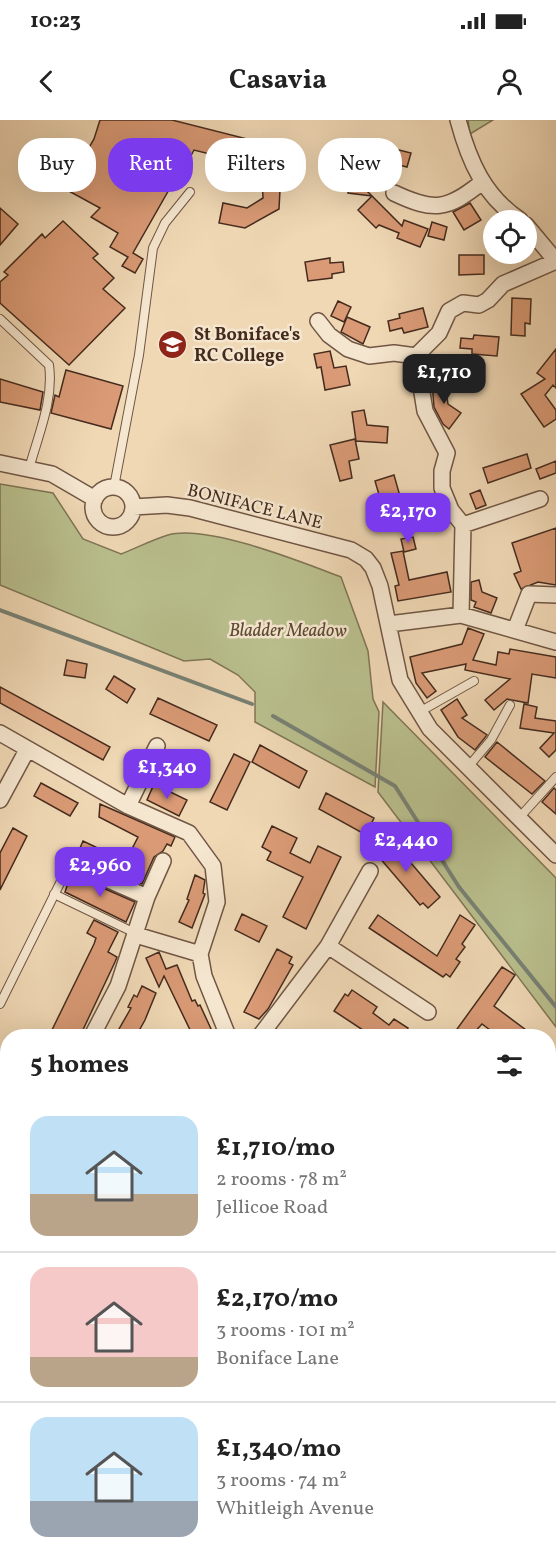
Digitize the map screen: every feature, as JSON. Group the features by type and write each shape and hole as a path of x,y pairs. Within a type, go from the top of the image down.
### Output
{"street":[{"path":"458,120 481,183 504,210"},
{"path":"394,193 417,204 442,207 461,199 481,183"},
{"path":"416,356 439,333 449,311 463,303 479,305 488,300 502,284 556,261 537,238"},
{"path":"318,321 329,335 348,349 369,356 394,353 416,356"},
{"path":"416,356 425,411 447,453 442,471 442,488 451,510 463,525 460,615"},
{"path":"0,463 52,474 95,499"},
{"path":"114,487 126,492 133,507 130,517 122,524 106,525 95,514 95,499 102,490 114,487"},
{"path":"463,525 540,499"},
{"name":"BONIFACE LANE","path":"133,507 167,505 190,508 351,550 366,559 373,568 389,624 400,680 430,729 554,850"},
{"path":"515,630 529,594 556,595"},
{"path":"389,624 460,615 556,642"},
{"path":"0,733 128,806 189,833 213,866 217,902 200,954 204,976 225,1029"},
{"path":"128,806 157,746"},
{"path":"0,800 27,750"},
{"path":"96,1029 118,986 137,934 147,897 163,861"},
{"path":"70,862 147,897"},
{"path":"265,1029 328,946 370,871"},
{"path":"137,934 200,954"},
{"path":"328,946 428,1012"}],"lane":[{"path":"114,487 139,355 153,248 165,223 190,192"},
{"path":"0,319 49,365 51,380 48,399 28,469"},
{"path":"421,711 474,681"},
{"path":"468,766 491,740 510,705"},
{"path":"519,818 556,777"},
{"path":"0,1004 70,862"},
{"path":"54,894 137,934"}],"green space":[{"path":"468,120 493,120 470,134"},
{"name":"Bladder Meadow","path":"0,484 53,493 83,539 121,554 168,535 185,533 206,535 254,546 341,577 368,651 373,699 379,712 375,787 255,722 255,692 238,675 210,659 184,661 0,585"},
{"path":"383,702 556,878 556,1027 378,792"}],"building":[{"path":"100,120 172,120 243,138 205,138 205,153 194,150 193,152 193,138 108,138 108,192 168,192 133,253 143,259 135,273 122,266 128,257 110,247 118,233 91,217 100,208 71,192 96,192 94,138"},
{"path":"402,151 411,153 407,167 402,166"},
{"path":"263,192 280,192 279,209 245,228 219,223 223,203 247,208 263,198"},
{"path":"368,192 372,196 348,193"},
{"path":"372,196 402,226 404,220 428,229 420,247 397,238 399,233 379,225 376,228 358,210"},
{"path":"470,203 481,220 464,230 453,212"},
{"path":"0,208 18,224 0,245"},
{"path":"63,221 98,254 93,258 114,278 103,289 125,308 69,365 0,303 0,282 8,275 4,272 42,234 45,238"},
{"path":"432,222 447,227 444,240 428,236"},
{"path":"459,255 483,255 484,274 459,275"},
{"path":"330,258 330,263 343,262 344,272 332,274 332,278 308,281 305,262"},
{"path":"512,298 531,299 530,324 525,323 525,336 511,335"},
{"path":"338,301 351,307 344,322 331,316"},
{"path":"423,308 428,327 404,333 402,328 390,331 388,321 400,318 399,314"},
{"path":"347,317 370,327 363,344 341,332"},
{"path":"474,335 499,337 497,356 472,354 472,349 460,348 461,338 473,339"},
{"path":"556,349 556,388 553,385 545,395 556,410 556,419 544,427 521,394 545,379 537,373"},
{"path":"330,351 334,368 346,366 350,385 325,390 321,367 317,368 314,354"},
{"path":"66,370 123,386 111,429 51,413 55,395 59,397"},
{"path":"0,379 43,392 40,410 0,402"},
{"path":"444,380 448,404 461,413 449,429 443,424 434,407 432,382"},
{"path":"364,410 367,425 388,427 387,443 356,441 352,412"},
{"path":"355,439 359,459 349,461 352,478 340,481 330,445"},
{"path":"527,454 531,468 488,483 483,468"},
{"path":"556,461 556,473 540,479 536,469"},
{"path":"394,475 401,500 382,505 375,481"},
{"path":"480,490 486,505 476,509 470,494"},
{"path":"556,528 556,585 538,582 521,589 514,574 521,571 512,543"},
{"path":"413,537 416,549 404,552 401,539"},
{"path":"403,551 409,580 447,572 451,592 398,601 395,586 399,585 391,553"},
{"path":"479,580 482,592 497,598 491,613 474,607 476,602 471,600 471,582"},
{"path":"468,628 484,634 473,660 496,665 498,652 509,654 510,649 556,657 556,678 532,674 528,703 507,699 494,710 485,700 510,679 465,670 466,664 422,673 436,691 427,698 416,683 410,657 462,644"},
{"path":"67,660 87,664 85,678 64,675"},
{"path":"114,676 135,689 127,703 106,689"},
{"path":"0,687 110,747 103,760 0,703"},
{"path":"158,698 217,725 209,741 150,714"},
{"path":"457,699 467,715 462,718 487,735 475,750 458,737 441,710"},
{"path":"524,704 537,707 535,718 556,721 556,750 549,757 540,748 554,733 520,728"},
{"path":"497,742 545,781 532,794 485,757"},
{"path":"260,745 307,771 299,788 252,762"},
{"path":"234,754 250,762 227,810 210,802"},
{"path":"41,783 78,803 70,816 34,796"},
{"path":"154,784 187,800 179,816 147,800"},
{"path":"554,788 556,790 556,814 542,802"},
{"path":"326,793 374,818 366,835 319,809"},
{"path":"100,804 175,837 171,846 167,844 163,851 154,857 142,884 120,872 138,837 99,817"},
{"path":"272,826 297,838 290,853 310,863 318,846 341,857 306,929 283,917 303,877 267,860 271,852 262,847"},
{"path":"13,828 27,836 0,890 0,853"},
{"path":"387,835 440,897 428,908 423,903 420,905 373,850"},
{"path":"83,841 104,851 97,864 77,855"},
{"path":"71,874 135,902 126,922 65,892"},
{"path":"195,875 205,880 203,893 205,894 192,928 179,922 189,900 187,899"},
{"path":"242,914 267,926 259,942 235,930"},
{"path":"378,915 437,956 460,915 475,925 462,944 465,947 456,959 460,962 450,977 446,974 443,977 369,928"},
{"path":"94,920 118,932 108,952 117,957 83,1029 52,1029 94,944 96,938 87,933"},
{"path":"277,949 292,957 289,963 293,965 268,1009 259,1019 244,1012"},
{"path":"159,952 166,969 177,965 192,1001 195,1000 198,1006 200,1005 211,1029 190,1029 164,976 159,987 146,958"},
{"path":"502,967 515,975 494,1006 525,1029 489,1029 482,1024 477,1029 457,1029"},
{"path":"142,986 156,993 140,1029 119,1029 131,1008 128,1007 134,995 137,997"},
{"path":"352,990 377,1007 373,1013 389,1025 394,1019 408,1029 361,1029 334,1011 345,994 348,996"}],"waterway":[{"path":"0,610 252,704"},
{"path":"273,716 395,786 459,887 556,1007"}],"place":[{"name":"St Boniface's RC College","path":"173,344"}]}
